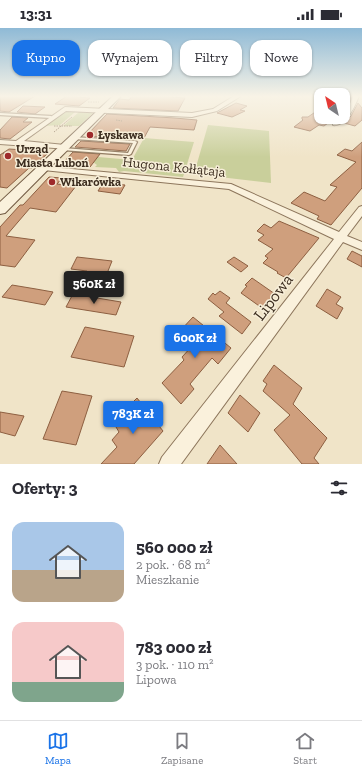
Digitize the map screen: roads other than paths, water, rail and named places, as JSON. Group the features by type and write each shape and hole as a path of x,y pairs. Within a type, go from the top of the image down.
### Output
{"street":[{"path":"0,210 96,116"},
{"path":"17,143 51,117"},
{"path":"0,142 64,148"},
{"name":"Hugona Kołłątaja","path":"43,168 231,187 320,229 362,246"},
{"name":"Lipowa","path":"168,464 362,209"}],"lane":[{"path":"40,116 51,117"},
{"path":"64,148 129,154 135,142 74,138"}],"place":[{"name":"Łyskawa","path":"90,135"},
{"name":"Urząd Miasta Luboń","path":"8,156"},
{"name":"Wikarówka","path":"52,182"}]}
